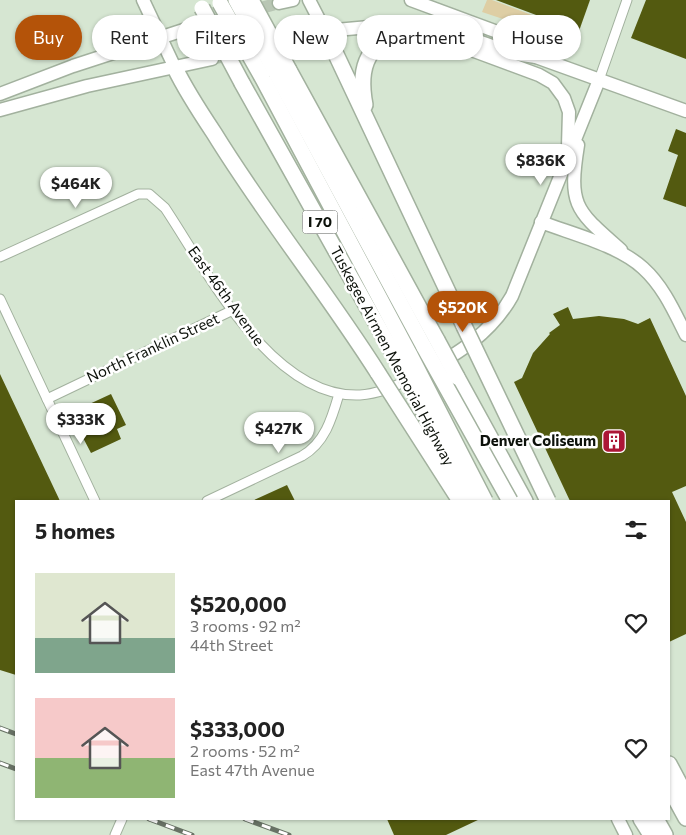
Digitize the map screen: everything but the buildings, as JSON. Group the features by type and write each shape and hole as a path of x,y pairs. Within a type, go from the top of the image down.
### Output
{"highway":[{"path":"236,0 430,343 524,500"},
{"path":"251,0 276,73 404,358 483,500"},
{"path":"219,2 276,73"},
{"name":"Tuskegee Airmen Memorial Highway","path":"200,4 242,82 404,358 471,500"},
{"path":"339,60 548,500"},
{"path":"368,60 365,65 362,91 368,122"},
{"path":"175,68 184,88 252,194 330,299 459,500"},
{"path":"430,343 509,500"},
{"path":"670,766 686,796"},
{"path":"670,789 686,818"},
{"path":"636,820 642,835"},
{"path":"642,820 651,835"},
{"path":"657,820 665,835"}],"main road":[{"path":"143,0 150,15"},
{"path":"279,3 293,0"},
{"path":"309,0 317,15"},
{"path":"411,0 493,30"},
{"path":"167,51 175,68"},
{"path":"483,54 539,75 554,83 564,98 569,112 566,160"},
{"path":"0,94 92,60"},
{"path":"0,110 88,86 208,60"},
{"path":"544,60 686,111"},
{"path":"420,375 459,352 496,322 512,296 599,80"},
{"path":"581,123 573,188 579,211 654,280 666,296 686,335"},
{"path":"541,222 635,261"},
{"path":"420,375 423,397 471,500"},
{"path":"420,375 434,392 484,500"},
{"path":"618,820 626,835"}],"street":[{"path":"599,80 627,0"},
{"name":"East 46th Avenue","path":"0,257 138,194 154,196 165,208 255,340 284,367 311,383 339,394"},
{"path":"0,299 95,500"},
{"name":"North Franklin Street","path":"46,399 233,310"},
{"path":"209,500 302,456 314,448 322,438 339,394 374,394 420,375"},
{"path":"114,835 122,820"}],"shaded area":[{"path":"487,0 492,0 532,15 493,16 482,12"}],"tunnel":[{"path":"236,15 279,3"},
{"path":"264,46 274,44"}],"railway":[{"path":"0,728 15,734"},
{"path":"0,763 15,769"},
{"path":"152,820 192,835"},
{"path":"248,820 289,835"}],"place":[{"name":"Denver Coliseum","path":"614,441"}]}
